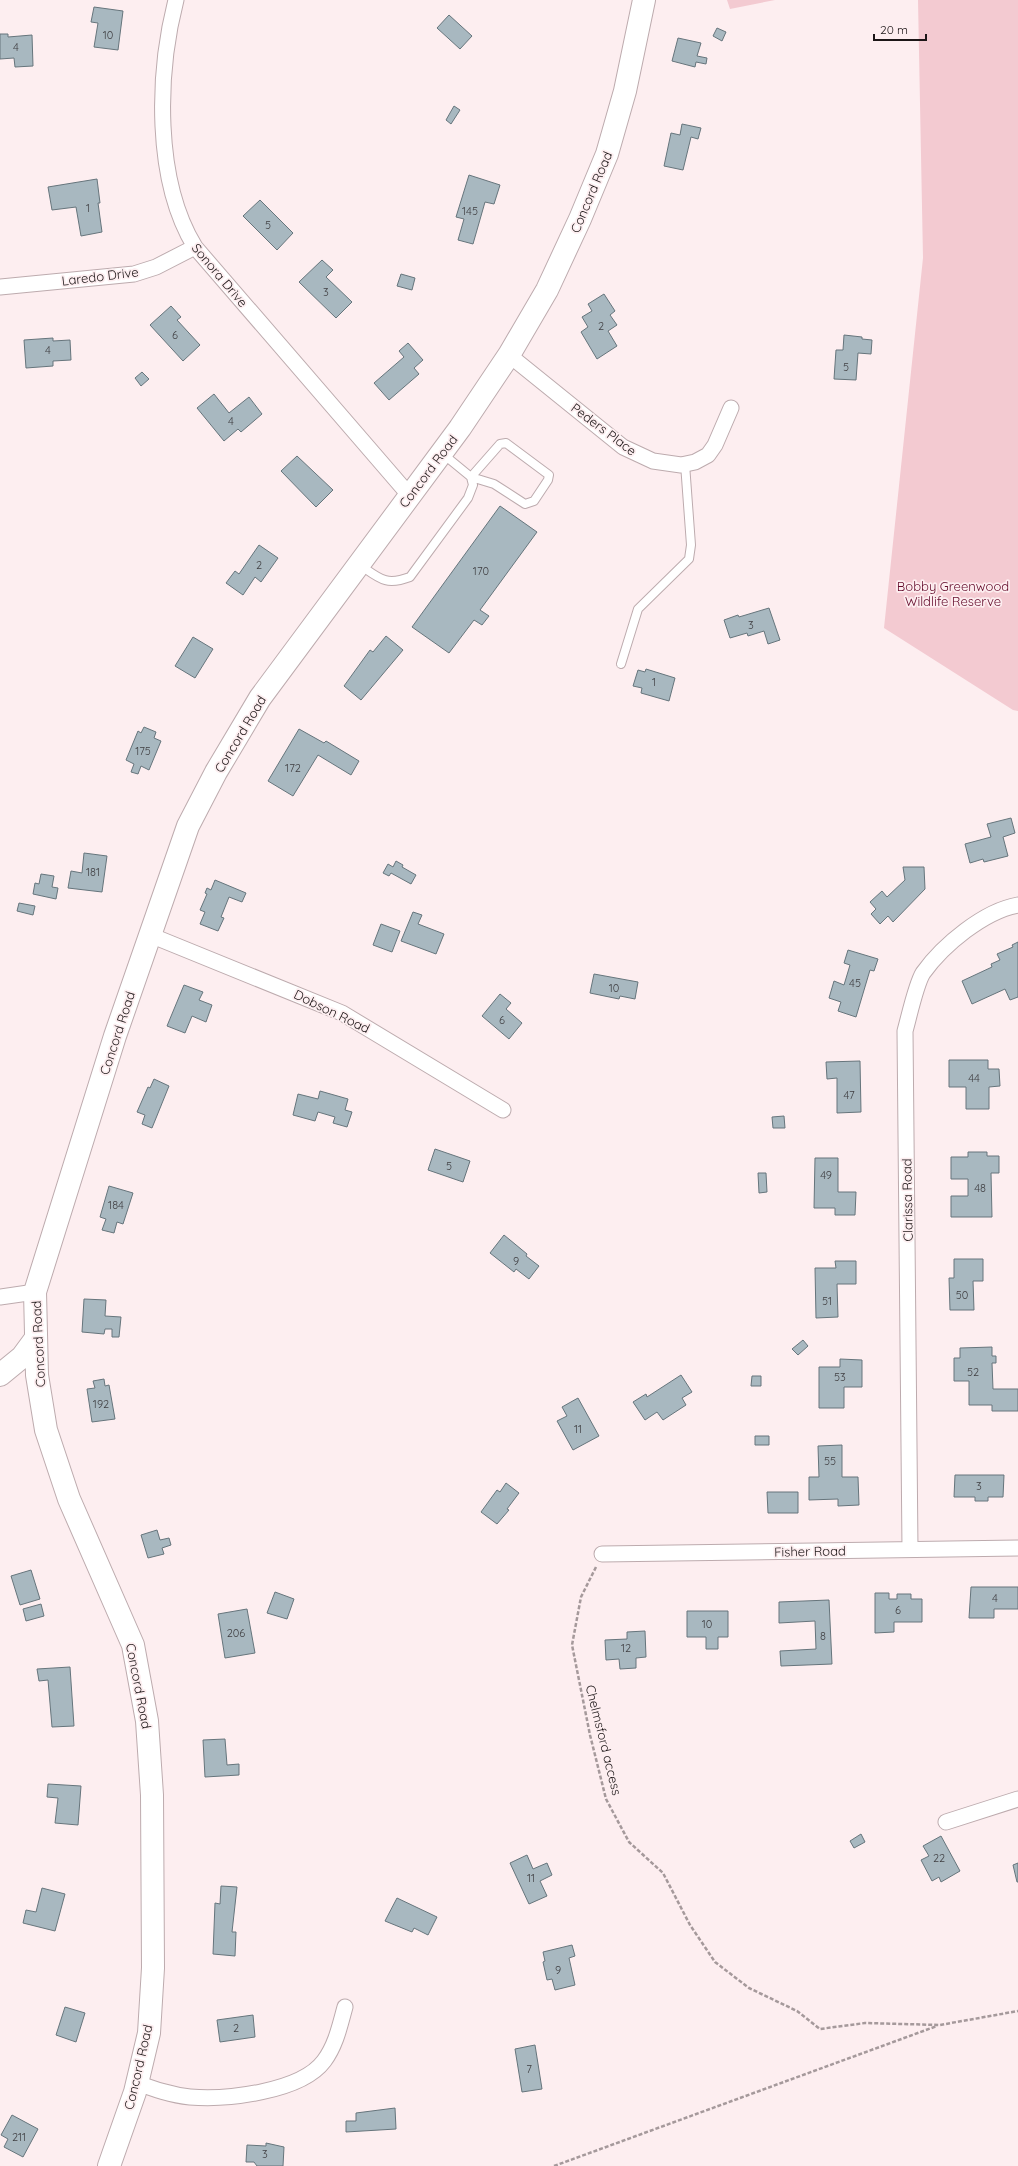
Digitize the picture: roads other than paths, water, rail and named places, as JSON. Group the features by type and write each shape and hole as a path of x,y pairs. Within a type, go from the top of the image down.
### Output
{"main road":[{"name":"Concord Road","path":"109,2166 117,2148 137,2083 149,2033 153,1968 152,1795 147,1721 133,1645 69,1499 46,1430 37,1375 35,1292 113,1043 188,826 216,772 260,698 441,453 509,355 547,290 608,154 625,92 644,0"},
{"path":"0,1375 22,1357 36,1338"}],"street":[{"name":"Sonora Drive","path":"176,0 167,35 165,63 165,148 173,200 185,232 195,247 410,496"},
{"name":"Laredo Drive","path":"0,287 134,274 156,267 195,247"},
{"name":"Peders Place","path":"509,355 623,447 653,461 668,465 695,462 708,455 715,445 731,408"},
{"name":"Clarissa Road","path":"910,1549 905,1031 923,974 970,926 1004,908 1018,905"},
{"name":"Dobson Road","path":"150,935 342,1013 503,1110"},
{"path":"0,1297 35,1292"},
{"name":"Fisher Road","path":"602,1554 1018,1548"},
{"path":"946,1822 1018,1800"},
{"path":"137,2083 170,2094 183,2096 226,2096 270,2090 299,2080 314,2071 325,2060 338,2033 345,2007"}],"lane":[{"path":"441,453 471,477 494,484 525,504 534,501 548,480 549,475 506,443 500,444 471,477"},
{"path":"621,664 638,610 689,559 691,545 685,464"},
{"path":"359,564 382,580 396,582 410,577 468,498 473,485 471,477"}],"park label":[{"name":"Bobby Greenwood Wildlife Reserve","path":"953,594"}]}
